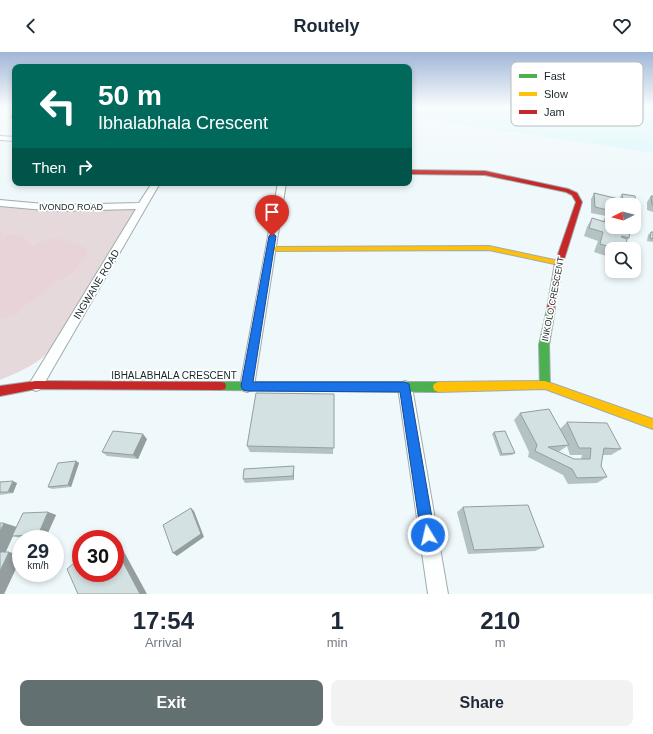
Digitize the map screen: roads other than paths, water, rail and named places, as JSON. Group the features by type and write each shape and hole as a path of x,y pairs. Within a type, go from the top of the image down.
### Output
{"street":[{"path":"0,138 12,139"},
{"name":"INKOLO CRESCENT","path":"412,172 485,173 571,191 576,195 579,202 559,263 544,345 546,385"},
{"name":"INGWANE ROAD","path":"36,385 154,186"},
{"path":"247,386 281,186"},
{"name":"IVONDO ROAD","path":"0,203 55,208 143,206"},
{"path":"270,249 489,248 515,252 559,263"},
{"name":"IBHALABHALA CRESCENT","path":"0,391 36,385 405,387 546,385 653,424"},
{"path":"405,387 438,594"}]}
